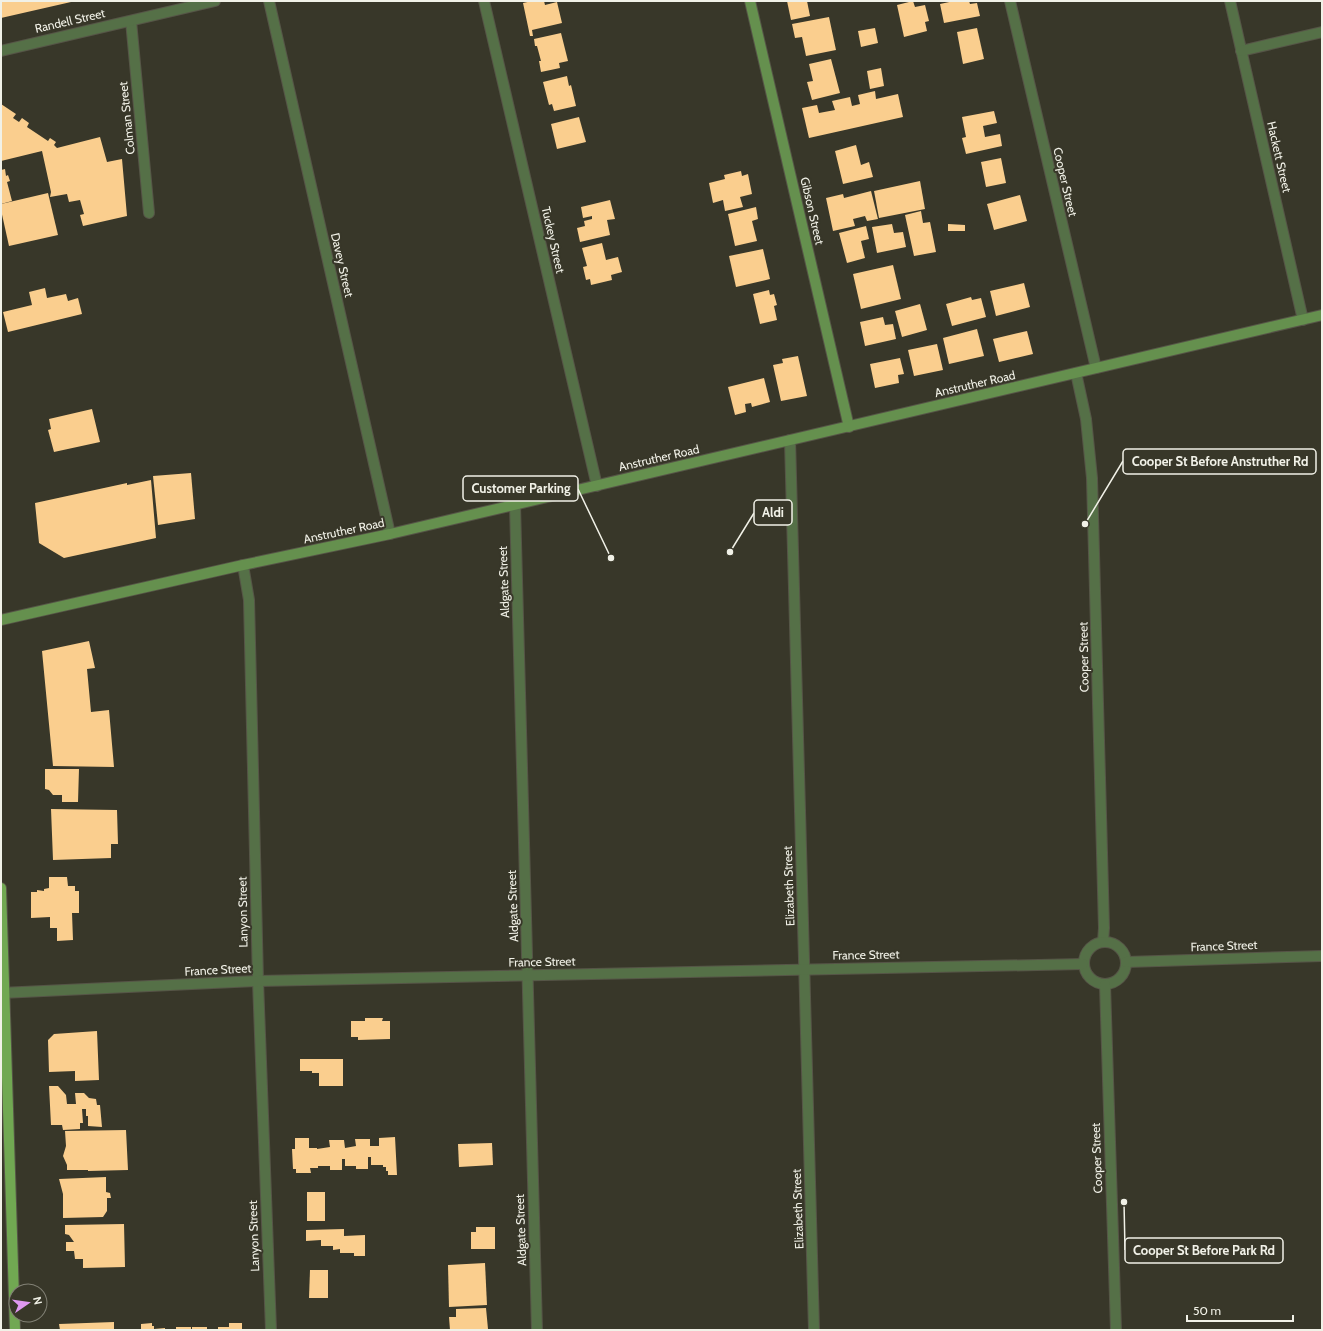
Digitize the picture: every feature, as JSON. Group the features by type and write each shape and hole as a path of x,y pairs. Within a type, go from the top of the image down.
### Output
{"main road":[{"name":"Gibson Street","path":"750,1 849,427"},
{"name":"Anstruther Road","path":"1,620 243,565 390,534 1322,315"},
{"path":"1,888 3,993 15,1330"}],"street":[{"name":"Randell Street","path":"1,51 215,1"},
{"name":"Davey Street","path":"269,1 390,534"},
{"name":"Tuckey Street","path":"484,1 597,486"},
{"name":"Cooper Street","path":"1010,1 1096,368"},
{"name":"Hackett Street","path":"1230,1 1303,320"},
{"name":"Colman Street","path":"131,21 149,213"},
{"path":"1241,50 1322,32"},
{"name":"Cooper Street","path":"1076,373 1086,419 1092,478 1104,928 1103,942"},
{"name":"Elizabeth Street","path":"790,440 814,1330"},
{"name":"Aldgate Street","path":"515,505 537,1330"},
{"name":"Lanyon Street","path":"243,565 249,600 258,981 271,1330"},
{"path":"1103,942 1110,942 1121,949 1125,955 1126,962 1126,969 1123,975 1112,984 1105,985 1098,984 1093,981 1085,970 1083,964 1087,952 1096,943 1103,942"},
{"name":"France Street","path":"1126,962 1322,956"},
{"name":"France Street","path":"3,993 258,981 1083,964"},
{"name":"Cooper Street","path":"1105,985 1116,1330"}],"building":[{"path":"1,1 70,1 71,2 1,18"},
{"path":"544,1 545,5 557,2 562,23 532,30 533,36 530,36 523,3"},
{"path":"787,1 807,1 810,16 791,20"},
{"path":"913,1 915,7 925,5 929,21 925,22 927,31 904,37 897,5"},
{"path":"954,1 969,1 970,4 977,3 980,16 944,23 940,4"},
{"path":"829,17 836,50 806,56 802,37 795,38 792,24"},
{"path":"875,28 878,43 861,47 858,31"},
{"path":"977,28 984,59 963,64 957,32"},
{"path":"561,33 568,61 559,63 560,68 541,72 539,61 541,61 534,39"},
{"path":"831,59 840,93 812,100 807,82 813,81 809,64"},
{"path":"881,68 884,86 870,89 867,71"},
{"path":"567,76 569,86 571,85 576,106 554,111 552,104 549,105 543,82"},
{"path":"875,91 876,99 898,94 903,117 809,138 802,108 817,105 819,113 835,110 832,101 850,97 852,106 860,104 858,95"},
{"path":"1,104 16,114 13,118 19,122 22,118 29,123 27,127 48,141 50,138 56,142 54,145 57,148 100,137 107,162 122,159 127,216 83,226 80,215 84,214 80,200 69,202 67,194 50,197 51,192 42,151 1,161"},
{"path":"994,111 997,123 983,126 985,137 1000,134 1002,146 966,154 962,138 966,137 962,117"},
{"path":"579,117 586,142 557,149 551,124"},
{"path":"856,145 861,165 869,162 873,177 843,184 835,151"},
{"path":"1001,158 1006,183 986,187 981,162"},
{"path":"5,169 6,176 8,175 10,181 7,182 12,201 1,204 1,170"},
{"path":"741,171 742,176 748,174 752,194 740,197 743,207 725,211 723,200 713,203 709,183 725,179 724,175"},
{"path":"920,181 925,209 879,218 874,191"},
{"path":"871,191 878,219 867,221 865,216 853,219 855,226 833,231 826,198 843,194 844,198"},
{"path":"48,193 58,235 9,246 1,204"},
{"path":"1020,195 1027,221 994,230 987,204"},
{"path":"610,200 615,219 607,220 610,235 580,242 577,228 585,226 584,221 592,219 592,216 583,218 581,207"},
{"path":"756,207 758,219 752,221 757,241 735,246 728,214"},
{"path":"921,211 923,223 930,222 936,252 914,256 905,215"},
{"path":"892,224 894,233 903,232 906,247 877,253 872,227"},
{"path":"948,224 965,225 965,231 948,231"},
{"path":"866,226 869,239 861,241 865,258 847,263 839,233"},
{"path":"602,243 606,260 618,257 622,272 611,275 612,280 591,285 590,279 586,280 583,267 587,266 582,248"},
{"path":"763,249 770,279 736,287 729,256"},
{"path":"893,265 901,299 861,309 853,274"},
{"path":"1024,283 1030,307 996,316 990,291"},
{"path":"45,288 47,298 66,294 68,301 78,298 82,314 8,332 3,312 32,305 29,292"},
{"path":"769,290 770,295 774,294 777,305 774,306 777,320 760,324 753,294"},
{"path":"971,297 972,300 981,298 986,317 952,326 946,304"},
{"path":"920,304 927,330 902,337 895,311"},
{"path":"883,317 885,325 893,324 896,339 865,346 860,322"},
{"path":"977,329 984,356 949,364 943,338"},
{"path":"1027,331 1033,354 999,362 993,339"},
{"path":"937,344 943,370 914,376 908,350"},
{"path":"798,356 807,396 781,401 773,365 783,363 782,359"},
{"path":"900,358 904,374 898,375 899,383 875,388 870,364"},
{"path":"764,378 770,402 752,407 751,403 745,404 746,412 735,415 728,387"},
{"path":"92,409 100,442 54,452 48,430 51,429 49,419"},
{"path":"191,473 195,519 158,525 153,476"},
{"path":"151,480 156,538 64,558 39,543 35,503 127,483 127,485"},
{"path":"89,641 95,668 87,669 91,712 109,710 114,767 53,766 42,651"},
{"path":"45,769 79,769 78,802 62,802 62,795 53,795 49,790 45,789"},
{"path":"51,809 117,810 118,844 111,844 111,858 53,860"},
{"path":"49,877 67,877 68,886 75,886 75,891 79,891 79,913 72,913 73,940 57,941 57,928 50,928 50,917 31,918 31,892 37,892 37,890 44,891 44,889 49,888"},
{"path":"365,1018 383,1018 382,1021 390,1021 390,1039 358,1040 358,1037 351,1037 351,1021 365,1021"},
{"path":"97,1031 99,1080 75,1081 75,1071 49,1072 48,1040 54,1034"},
{"path":"300,1059 343,1059 343,1086 319,1086 319,1073 312,1073 312,1071 300,1071"},
{"path":"49,1086 58,1086 66,1095 67,1104 76,1104 75,1093 84,1093 89,1098 96,1099 97,1105 100,1105 102,1127 88,1126 86,1109 82,1109 83,1123 80,1123 80,1129 63,1130 62,1125 51,1125"},
{"path":"126,1130 128,1170 67,1170 67,1165 63,1156 66,1146 65,1131"},
{"path":"395,1137 397,1175 388,1175 386,1167 383,1167 383,1165 371,1165 371,1157 368,1157 368,1169 356,1169 356,1166 345,1166 345,1159 342,1159 342,1170 330,1170 330,1166 318,1166 318,1168 310,1168 311,1173 296,1173 296,1169 293,1169 292,1149 295,1149 295,1138 309,1138 309,1148 317,1149 330,1147 329,1140 344,1140 345,1148 356,1146 355,1139 370,1139 370,1146 379,1146 379,1138"},
{"path":"492,1143 493,1165 459,1167 458,1144"},
{"path":"106,1177 106,1192 110,1193 111,1198 107,1198 107,1211 103,1217 63,1218 63,1194 59,1179"},
{"path":"307,1192 325,1192 325,1221 307,1221"},
{"path":"124,1224 125,1267 83,1268 83,1259 75,1259 74,1251 66,1251 66,1242 74,1242 69,1235 65,1234 65,1225"},
{"path":"476,1227 495,1227 495,1249 471,1249 471,1232 476,1232"},
{"path":"344,1229 344,1236 365,1235 365,1256 354,1256 354,1253 340,1253 340,1249 333,1250 333,1246 321,1246 321,1240 306,1241 306,1230"},
{"path":"485,1263 487,1305 449,1307 448,1265"},
{"path":"310,1270 328,1270 328,1298 309,1298"},
{"path":"486,1308 488,1329 450,1330 449,1317 456,1317 456,1309"},
{"path":"114,1322 114,1330 60,1330 59,1324"},
{"path":"152,1323 154,1329 165,1328 165,1330 141,1330 141,1324"},
{"path":"229,1323 242,1323 242,1330 218,1330 218,1327 229,1327"},
{"path":"176,1327 191,1327 191,1330 176,1330"},
{"path":"192,1327 207,1327 207,1330 192,1330"}],"place":[{"name":"Cooper St Before Anstruther Rd","path":"1085,524"},
{"name":"Aldi","path":"730,552"},
{"name":"Customer Parking","path":"611,558"},
{"name":"Cooper St Before Park Rd","path":"1124,1202"}]}
